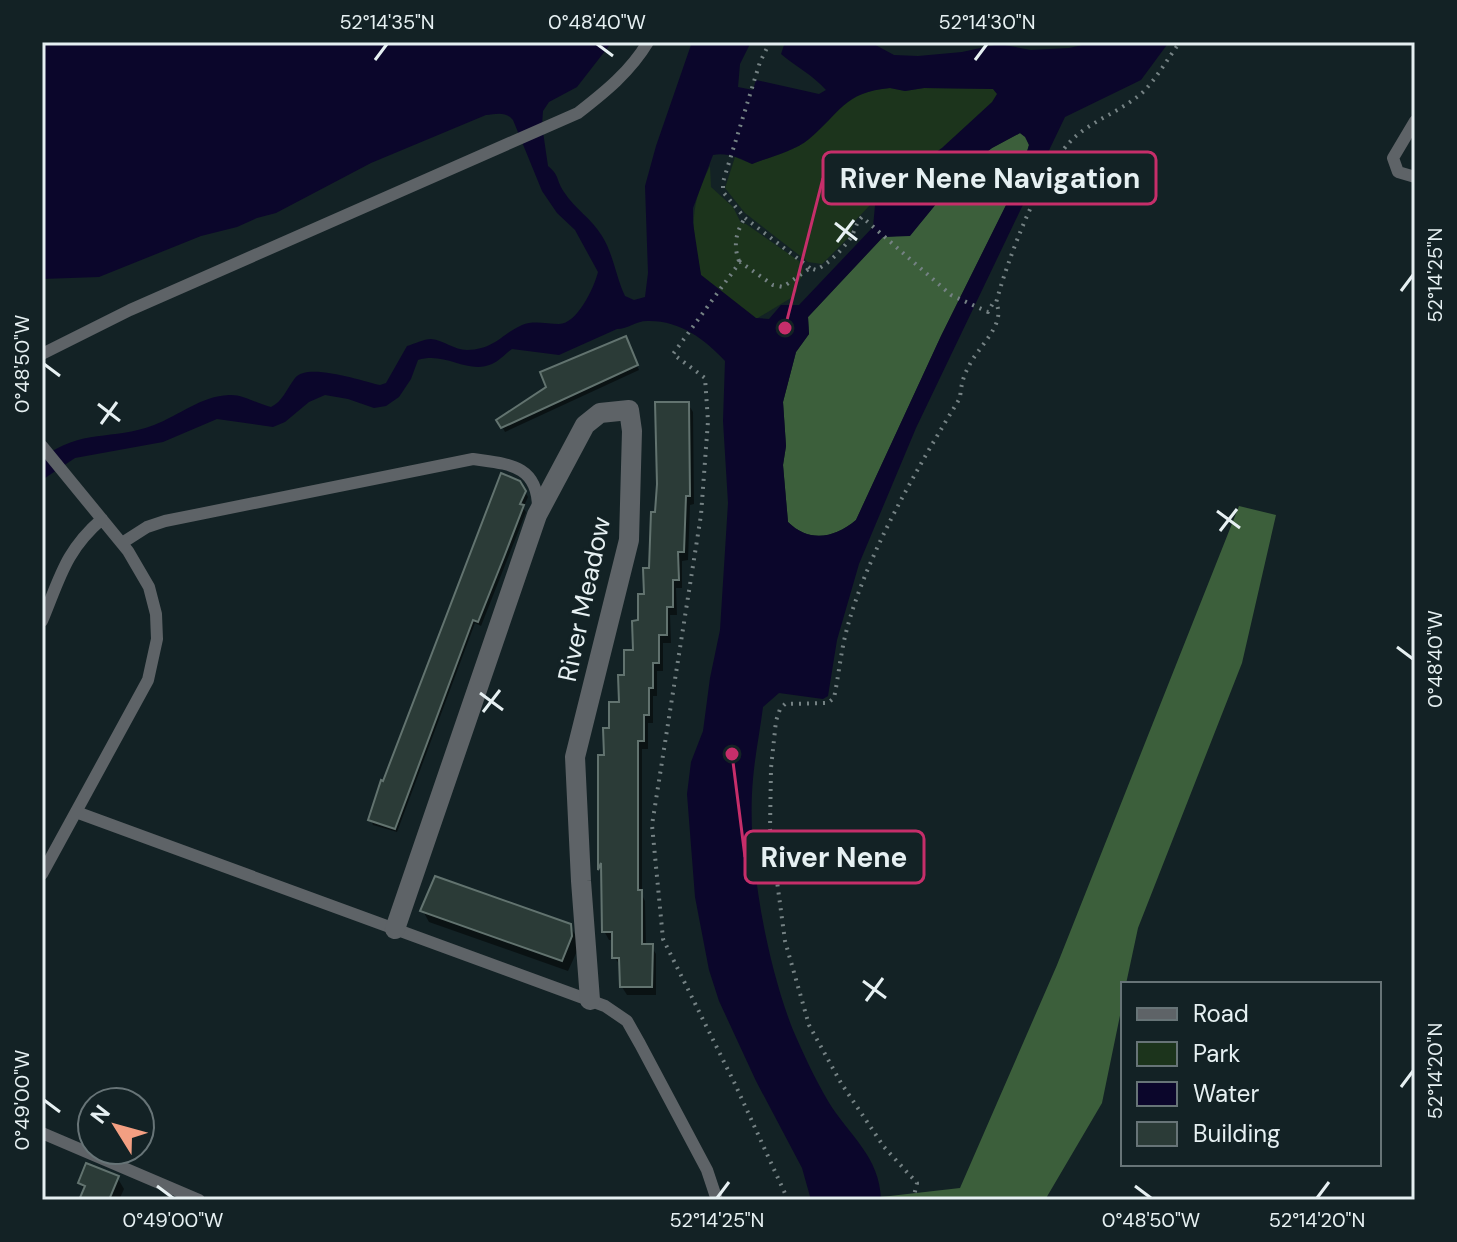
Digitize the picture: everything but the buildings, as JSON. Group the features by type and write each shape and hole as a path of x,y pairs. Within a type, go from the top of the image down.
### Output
{"street":[{"name":"River Meadow","path":"395,929 537,515 585,425 600,413 629,410 632,431 629,540 575,757 590,1000"}],"lane":[{"path":"42,354 130,310 578,113 608,90 637,60 648,42"},
{"path":"1415,121 1393,158 1398,172 1415,177"},
{"path":"42,874 148,680 157,639 156,614 149,587 122,543 44,448"},
{"path":"122,543 147,527 165,521 473,459 500,461 523,471 537,490 537,515"},
{"path":"42,621 64,565 80,540 102,519"},
{"path":"76,812 605,1006 627,1021 707,1170 717,1200"},
{"path":"42,1133 199,1200"}],"path":[{"path":"770,42 760,62 723,192 745,218 816,270 824,266 851,238 862,217 951,295 988,312 990,306 996,303"},
{"path":"913,1200 917,1183 884,1147 841,1083 809,1025 785,941 770,829 776,721 785,704 828,703 834,698 847,626 867,573 893,518 960,398 969,364 988,340 999,309 996,303 1005,274 1033,206 1058,157 1075,137 1144,91 1180,42"},
{"path":"745,218 735,247 740,262 773,285 783,287 810,268"},
{"path":"740,262 673,354 705,378 708,421 701,515 652,825 663,939 788,1200"}],"green space":[{"path":"890,88 905,91 924,88 993,89 998,94 942,148 876,195 854,222 849,237 822,264 808,262 745,213 725,188 735,157 752,164 789,150 809,139 852,99"},
{"path":"1020,133 1029,145 1018,181 941,336 856,520 839,531 822,536 796,529 788,522 783,465 786,446 783,402 796,352 809,334 808,317 883,237 910,235 967,167 992,148"},
{"path":"710,166 711,187 733,207 741,223 799,261 803,271 796,285 797,291 791,298 756,319 701,275 694,219 698,195"},
{"path":"1239,506 1276,515 1242,663 1138,928 1126,982 1121,982 1121,1011 1102,1103 1045,1200 881,1200 881,1197 960,1188 1057,965"}],"water":[{"path":"42,42 612,42 577,87 549,102 543,111 542,125 548,166 568,198 602,236 625,296 634,300 645,297 648,273 645,186 692,42 751,42 740,64 738,87 753,90 756,80 819,94 826,90 781,54 785,42 870,42 894,55 918,56 962,52 999,44 1031,50 1069,48 1096,42 1169,42 1141,80 1065,117 916,428 859,564 837,640 828,696 823,699 779,693 763,707 753,779 752,839 760,906 774,972 805,1057 828,1101 869,1159 881,1200 811,1200 802,1168 756,1081 719,1001 709,970 695,897 687,794 691,762 703,731 720,630 728,503 723,421 725,361 709,345 680,327 647,321 617,329 559,355 512,349 495,363 483,367 438,358 418,360 411,379 399,397 386,406 374,408 325,395 309,402 285,422 273,427 217,419 163,442 75,458 42,480 42,458 70,442 139,430 209,399 234,395 271,407 295,378 311,372 335,374 380,385 386,383 407,346 431,339 462,350 476,349 527,324 559,324 572,318 589,295 598,272 575,230 557,213 542,191 513,120 504,114 486,115 371,163 276,213 201,236 99,277 42,279","holes":["890,88 905,91 924,88 993,89 997,94 942,148 876,195 873,227 799,305 781,305 769,319 756,318 701,275 693,208 713,155 728,155 752,164 782,153 809,139 852,99","1020,133 1029,145 1018,181 941,336 856,520 839,531 822,536 796,529 788,522 783,465 786,446 783,402 796,352 809,334 808,317 883,237 910,236 967,166"]}],"place":[{"name":"River Nene Navigation","path":"785,328"},
{"name":"River Nene","path":"732,754"}]}
